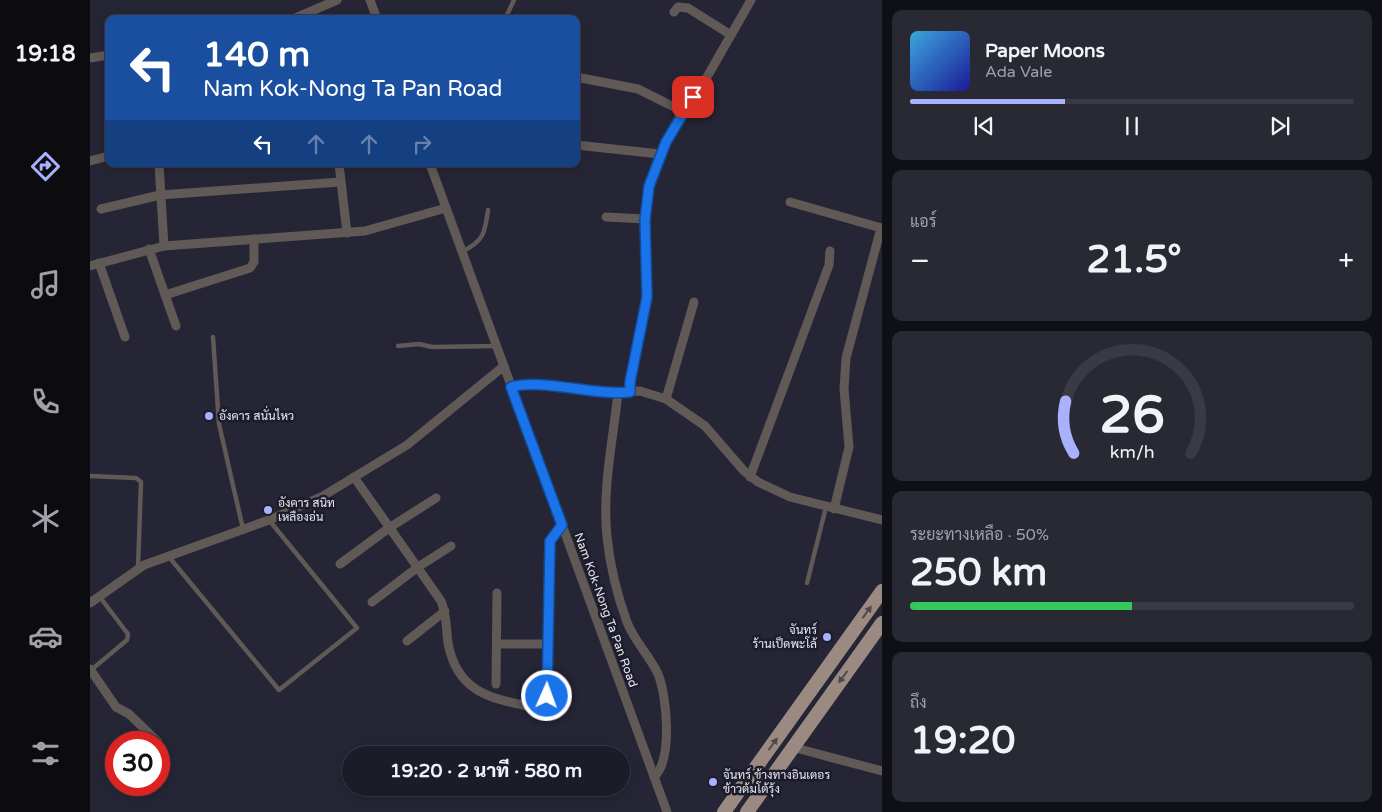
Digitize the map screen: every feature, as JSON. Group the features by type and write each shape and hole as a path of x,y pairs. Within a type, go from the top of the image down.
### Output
{"main road":[{"path":"724,812 882,591"},
{"path":"747,812 882,623"}],"street":[{"path":"302,15 337,0"},
{"path":"370,0 376,15"},
{"path":"630,392 630,382 647,297 645,220 649,186 660,154 682,111 703,84 751,0"},
{"path":"674,12 678,7 688,8 731,35"},
{"path":"90,58 105,56"},
{"path":"580,78 638,89 682,111"},
{"path":"580,145 660,154"},
{"path":"90,161 105,157"},
{"path":"158,167 164,246"},
{"path":"339,167 347,233"},
{"name":"Nam Kok-Nong Ta Pan Road","path":"431,167 666,812"},
{"path":"101,209 160,194 340,182"},
{"path":"790,202 881,228 846,358 844,389 849,447 830,508"},
{"path":"126,337 95,264 164,246 347,233 380,228 446,208"},
{"path":"606,217 645,220"},
{"path":"165,295 250,268 254,262 254,239"},
{"path":"149,249 176,326"},
{"path":"750,477 824,281 829,265 830,251"},
{"path":"666,399 694,302"},
{"path":"90,603 138,569 168,556 269,520 322,496 407,445 504,366"},
{"path":"511,387 528,384 618,393 649,393 666,399 705,426 750,477 773,491 830,508 882,520"},
{"path":"618,393 606,496 607,536 618,596 628,623 657,673 661,687 666,746 660,770 654,776"},
{"path":"354,477 441,601 445,611 451,655 467,683 479,693 490,697 541,709"},
{"path":"340,564 436,498"},
{"path":"547,696 550,541 562,525"},
{"path":"372,602 418,567 451,546"},
{"path":"496,593 496,684"},
{"path":"407,641 445,611"},
{"path":"496,644 549,644"},
{"path":"90,670 116,707 129,714 147,731"},
{"path":"792,747 882,771"}],"lane":[{"path":"507,15 514,0"},
{"path":"463,251 479,241 484,233 488,210"},
{"path":"213,337 219,424 243,529"},
{"path":"398,346 419,344 432,347 496,346"},
{"path":"90,476 136,478 141,482 138,569"},
{"path":"807,583 830,508"},
{"path":"168,556 279,690 357,628 269,520"},
{"path":"90,670 128,637 128,634 99,596"}],"place":[{"name":"อังคาร สนั่นไหว","path":"209,416"},
{"name":"อังคาร สนิท เหลืองอ่น","path":"268,510"},
{"name":"จันทร์ ร้านเป็ดพะโล้","path":"827,637"},
{"name":"จันทร์ ข้างทางอินเตอร ข้าวต้มโต้รุ้ง","path":"713,782"}],"route":[{"path":"547,696 550,541 562,525 511,387 528,384 595,392 630,392 630,382 647,297 645,220 649,186 660,154 682,111 693,97"}]}
